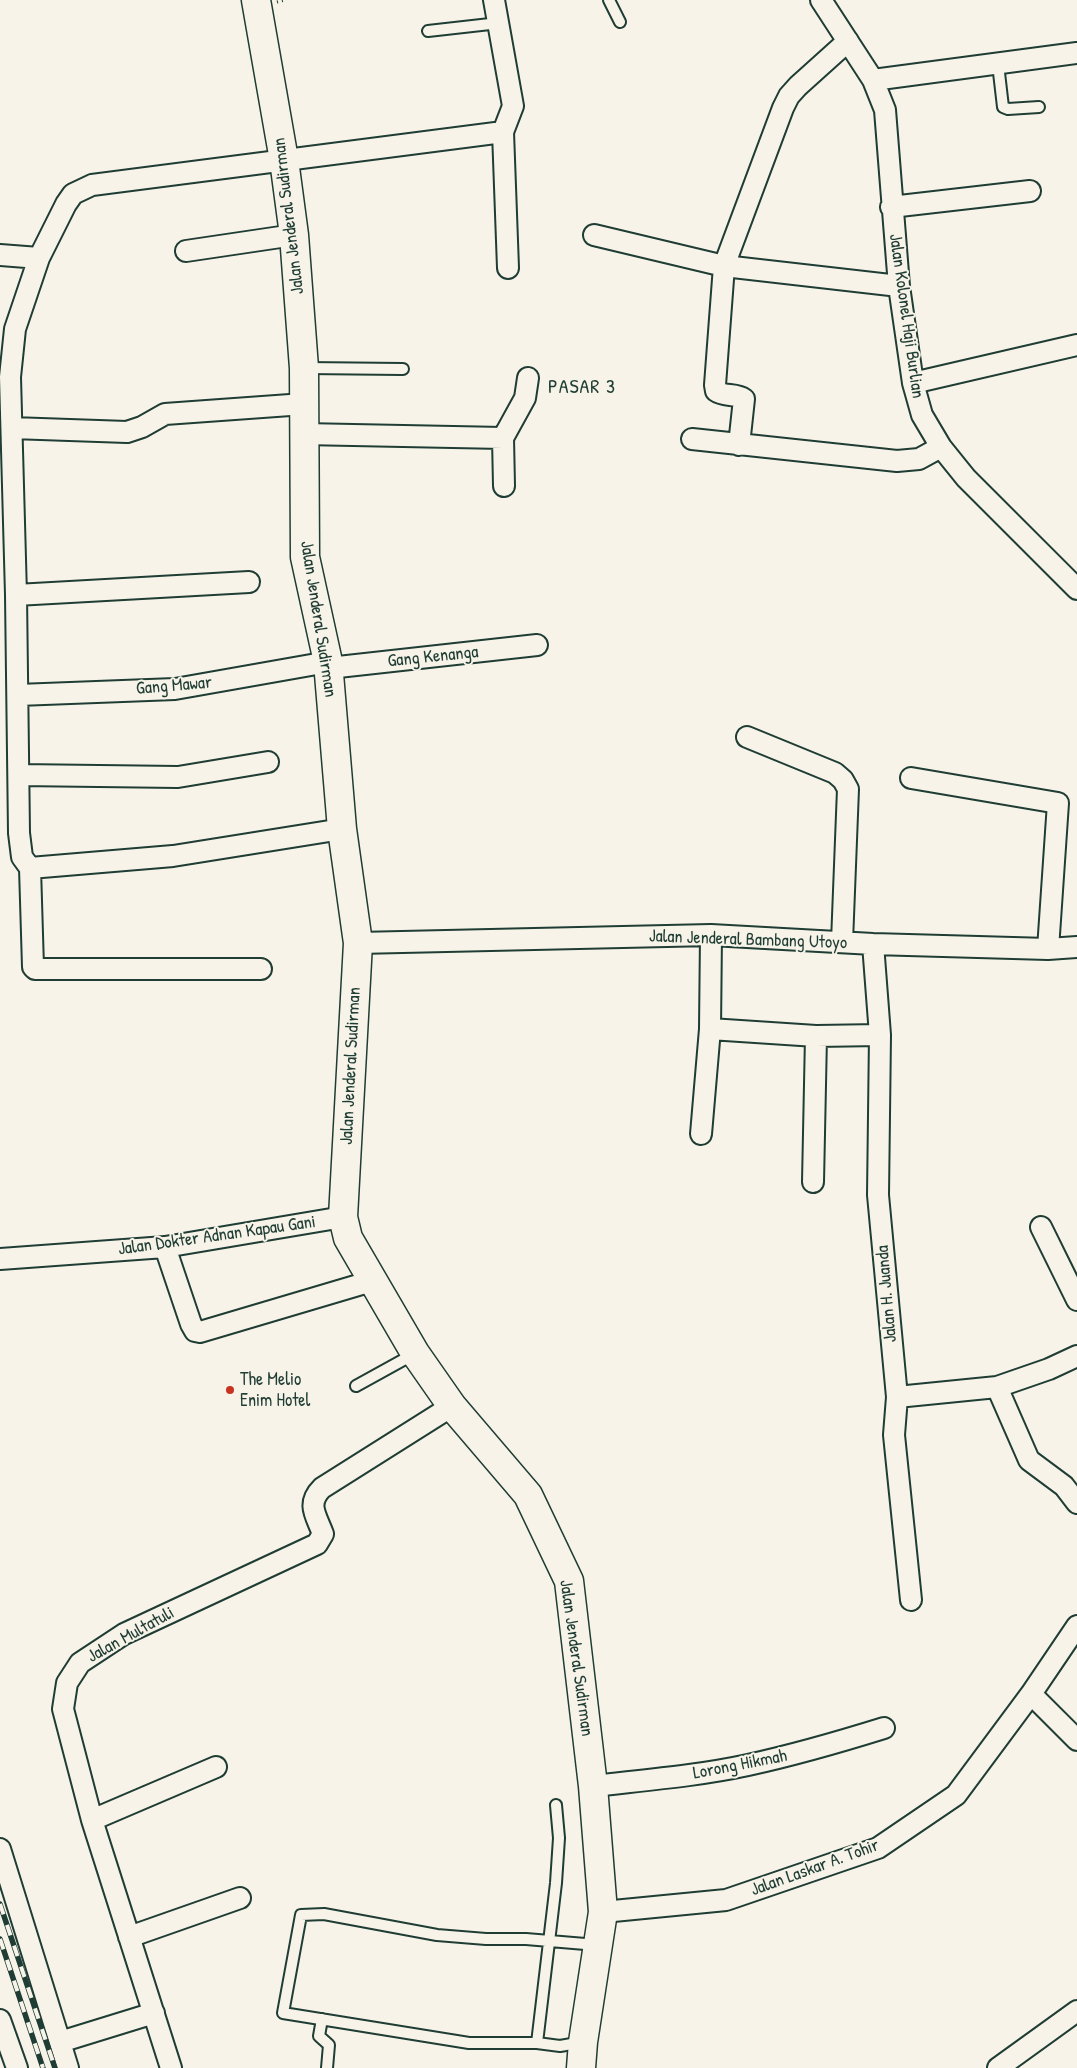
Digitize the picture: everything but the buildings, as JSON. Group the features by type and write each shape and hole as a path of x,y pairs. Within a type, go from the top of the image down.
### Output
{"main road":[{"name":"Jalan Jenderal Sudirman","path":"256,0 284,160 294,235 304,368 305,557 329,665 342,829 358,943 343,1217 348,1238 415,1353 452,1406 528,1494 569,1581 593,1786 603,1912 582,2055"}],"street":[{"path":"494,0 513,106 503,132 508,268"},
{"name":"Jalan Kolonel Haji Burlian","path":"821,0 873,80 886,110 891,207 899,286 913,383 922,415 941,447 966,478 1077,589"},
{"path":"739,446 744,399 740,396 721,394 716,391 715,385 724,266 789,96 848,41"},
{"path":"873,80 1077,53"},
{"path":"261,970 35,969 33,967 30,868 22,857 19,833 18,695 10,377 15,330 39,258 66,204 73,194 80,189 92,185 503,132"},
{"path":"891,207 1030,191"},
{"path":"186,251 294,235"},
{"path":"594,235 724,266 899,286"},
{"path":"0,255 39,258"},
{"path":"913,383 1077,345"},
{"path":"504,486 503,438 525,398 528,378"},
{"path":"12,428 126,432 142,427 165,414 304,404"},
{"path":"304,434 503,438"},
{"path":"692,439 739,446 897,461 919,459 941,447"},
{"path":"16,595 249,582"},
{"name":"Gang Kenanga","path":"329,665 537,646"},
{"name":"Gang Mawar","path":"18,695 175,689 329,665"},
{"path":"747,737 835,773 844,780 848,789 842,942"},
{"path":"19,775 178,777 268,762"},
{"path":"911,778 1058,803 1048,949"},
{"path":"30,868 173,856 342,829"},
{"path":"701,1134 710,1028 711,935"},
{"name":"Jalan Jenderal Bambang Utoyo","path":"358,943 711,935 874,944 1048,949 1077,946"},
{"name":"Jalan H. Juanda","path":"874,944 880,1035 878,1195 896,1397 894,1435 911,1600"},
{"path":"710,1028 816,1036 880,1035"},
{"path":"813,1182 816,1036"},
{"name":"Jalan Dokter Adnan Kapau Gani","path":"0,1259 164,1247 343,1217"},
{"path":"1041,1227 1077,1300"},
{"path":"164,1247 190,1324 195,1331 200,1332 372,1281"},
{"path":"896,1397 997,1387 1049,1369 1077,1356"},
{"path":"997,1387 1029,1460 1064,1486 1077,1503"},
{"name":"Jalan Multatuli","path":"172,2068 92,1820 63,1709 68,1683 80,1663 124,1634 317,1544 323,1534 312,1507 314,1496 322,1488 452,1406"},
{"name":"Jalan Laskar A. Tohir","path":"603,1912 726,1900 878,1848 956,1795 1031,1694 1077,1626"},
{"path":"1031,1694 1077,1740"},
{"name":"Lorong Hikmah","path":"593,1786 677,1777 747,1766 820,1748 884,1728"},
{"path":"92,1820 216,1767"},
{"path":"0,1848 68,2068"},
{"path":"129,1937 240,1898"},
{"path":"998,2068 1077,2011"},
{"path":"60,2042 154,2013"},
{"path":"0,2020 17,2068"}],"lane":[{"path":"608,0 620,22"},
{"path":"428,31 499,23"},
{"path":"998,64 1003,107 1008,109 1039,107"},
{"path":"304,368 403,369"},
{"path":"356,1386 415,1353"},
{"path":"537,2043 549,1940 549,1925 556,1882 559,1838 556,1805"},
{"path":"582,2055 560,2046 537,2043 469,2043 283,2013 301,1915 324,1914 437,1935 486,1939 549,1940 598,1945"},
{"path":"322,2019 319,2036 329,2045 327,2068"}],"railway":[{"path":"0,1904 55,2068"},
{"path":"0,1939 43,2068"}],"place":[{"name":"The Melio Enim Hotel","path":"230,1390"}],"district":[{"name":"PASAR 3","path":"582,388"}]}
